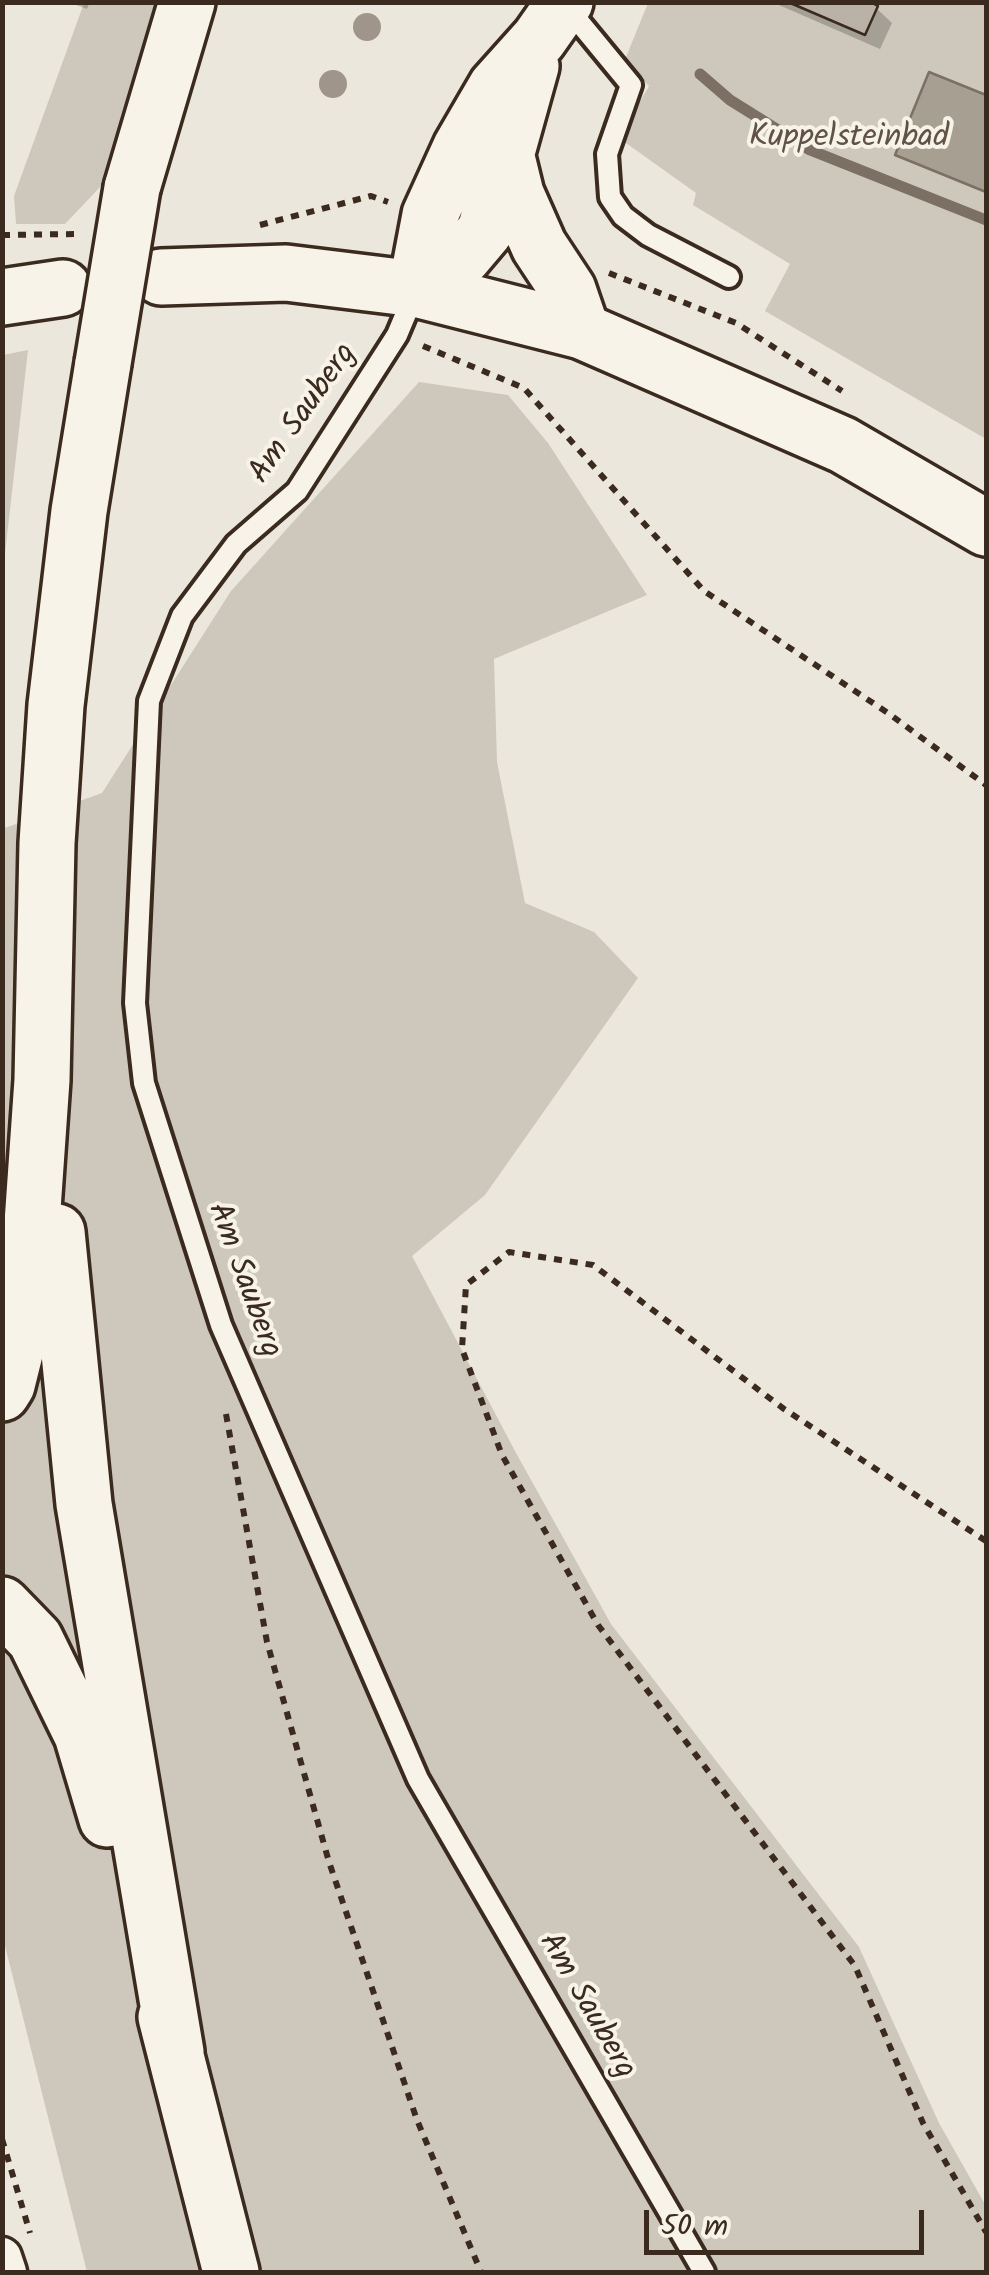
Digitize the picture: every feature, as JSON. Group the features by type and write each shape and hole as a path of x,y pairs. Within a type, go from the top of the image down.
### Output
{"main road":[{"path":"2,1393 26,1309 42,1080 47,843 56,705 79,511 132,188 187,2"},
{"path":"407,312 485,231 506,153 555,16"},
{"path":"407,312 430,215 461,148 496,87 555,16"},
{"path":"506,153 516,194 539,246 568,290 582,331"},
{"path":"161,278 286,273 407,312 582,331 843,445 986,528"},
{"path":"2,297 62,288"},
{"path":"42,1080 84,1504 176,2052"},
{"path":"2,1605 35,1639 82,1735 176,2052 231,2272"}],"street":[{"path":"7,2272 16,2246"}],"lane":[{"path":"555,16 575,17 631,85 606,154 610,197 623,216 648,235 729,277"},
{"name":"Am Sauberg","path":"407,312 297,490 236,544 182,616 149,701 136,1003 144,1083 221,1324 418,1779 704,2272"}],"path":[{"path":"257,226 371,196 430,215"},
{"path":"2,235 95,234"},
{"path":"539,246 736,323 853,398"},
{"path":"407,312 524,388 704,591 888,713 986,785"},
{"path":"986,1541 784,1409 594,1265 510,1252 466,1284 462,1350 502,1455 598,1626 855,1966 923,2123 986,2232"},
{"path":"225,1409 267,1642 329,1862 417,2120 481,2272"},
{"path":"2,2139 16,2246"}],"green space":[{"path":"84,3 160,3 103,184 65,224 16,224 14,196"},
{"name":"Kuppelsteinbad","path":"648,3 986,3 986,439 765,311 790,264 693,205 696,193 619,138 649,86 624,62"},
{"path":"28,350 5,554 3,589 3,355"},
{"path":"419,382 508,395 548,443 647,595 494,659 497,762 525,903 594,932 638,978 485,1195 412,1256 611,1624 859,1947 939,2123 986,2206 986,2272 87,2272 3,1938 2,829 102,793 231,591"}],"shaded area":[{"path":"929,72 986,95 986,192 895,155"}],"building":[{"path":"788,2 870,2 878,6 865,35"}],"waterway":[{"path":"700,74 730,100 810,150 986,220"}]}
